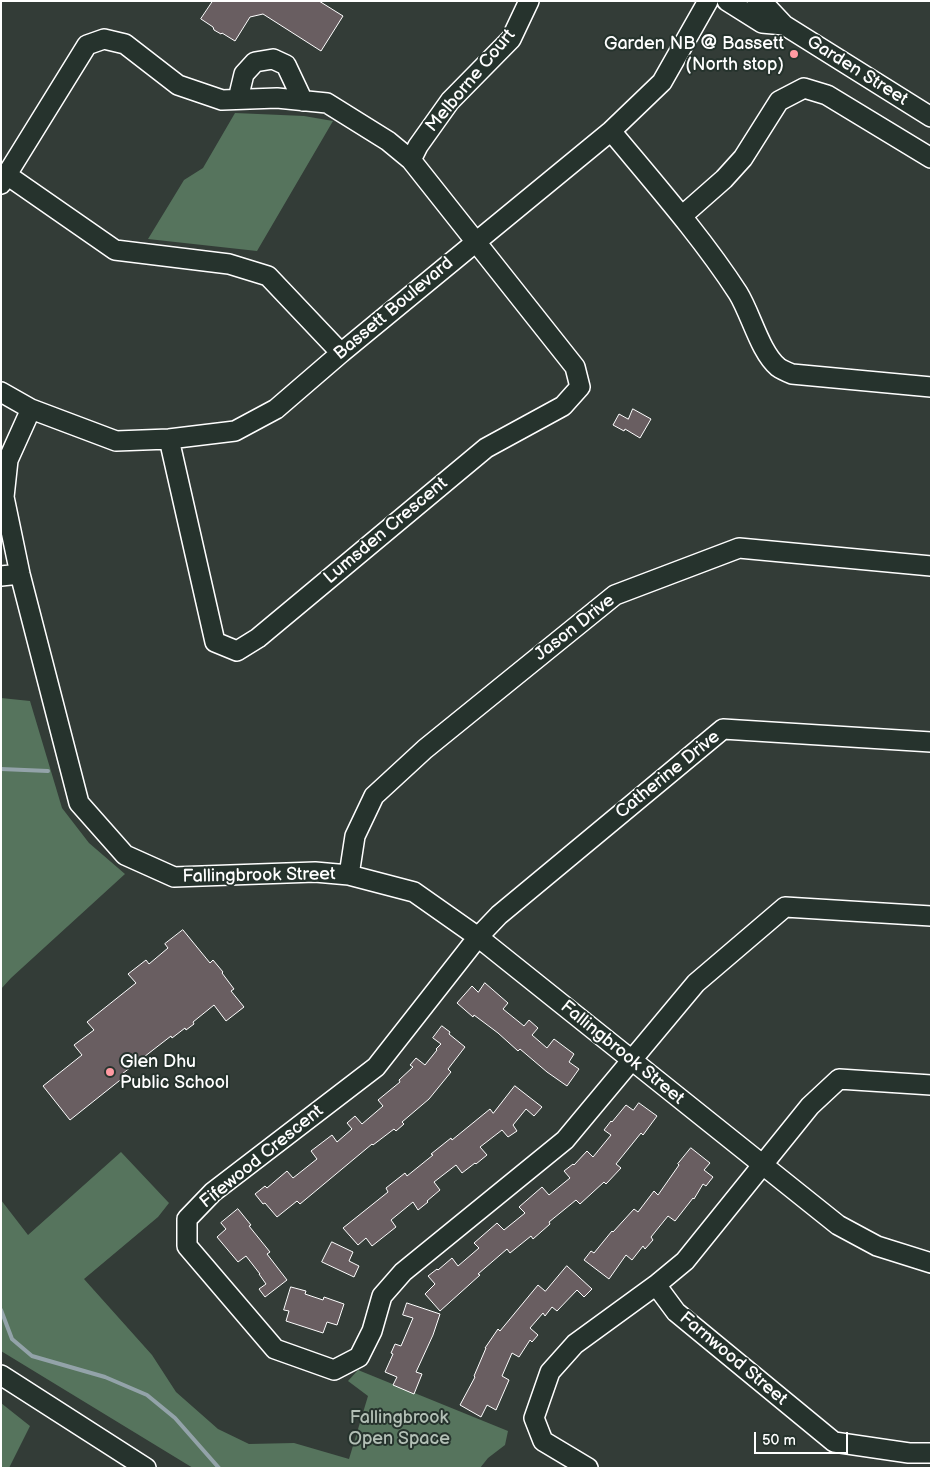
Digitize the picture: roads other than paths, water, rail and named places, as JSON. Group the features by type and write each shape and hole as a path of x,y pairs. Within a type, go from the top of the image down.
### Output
{"street":[{"name":"Melborne Court","path":"411,160 418,146 450,101 511,39 529,1"},
{"name":"Bassett Boulevard","path":"1,392 31,408 116,441 169,439 235,431 276,409 341,353 611,131 662,82 708,1"},
{"name":"Garden Street","path":"727,1 762,24 784,25"},
{"name":"Garden Street","path":"757,1 769,9 784,25 931,117"},
{"path":"341,353 268,276 229,264 115,250 4,180 87,45 104,39 125,44 178,85 222,100 277,98 328,103 388,141 411,160 476,241"},
{"path":"238,99 244,74 255,62 273,59 286,65 303,101"},
{"path":"682,216 724,180 743,158 779,101 804,88 827,94 931,158"},
{"path":"611,131 682,216 739,294 764,349 777,366 792,374 931,387"},
{"name":"Lumsden Crescent","path":"169,439 215,642 237,651 258,638 486,448 563,406 580,387 575,367 476,241"},
{"name":"Fallingbrook Street","path":"31,408 8,460 4,497 10,575 79,803 125,855 174,877 315,872 349,875 414,892 478,937 838,1225 877,1246 931,1263"},
{"name":"Jason Drive","path":"349,875 355,836 374,796 425,749 614,595 739,548 931,566"},
{"name":"Catherine Drive","path":"478,937 499,915 723,729 931,742"},
{"name":"Fifewood Crescent","path":"478,937 376,1068 213,1192 187,1219 187,1246 274,1349 334,1370 359,1357 372,1332 382,1296 403,1272 565,1140 696,983 785,907 931,916"},
{"path":"588,1468 543,1441 534,1418 550,1372 575,1344 656,1285 685,1261 810,1106 839,1080 931,1085"},
{"name":"Farnwood Street","path":"656,1285 676,1312 834,1442 910,1453 931,1452"},
{"path":"1,1375 124,1462 146,1468"}],"waterway":[{"path":"1,769 48,771"},
{"path":"1,1310 12,1339 32,1356 105,1377 147,1395 175,1418 219,1468"}],"place":[{"name":"Garden NB @ Bassett (North stop)","path":"794,54"},
{"name":"Glen Dhu Public School","path":"110,1072"}],"park label":[{"name":"Fallingbrook Open Space","path":"399,1428"}]}
